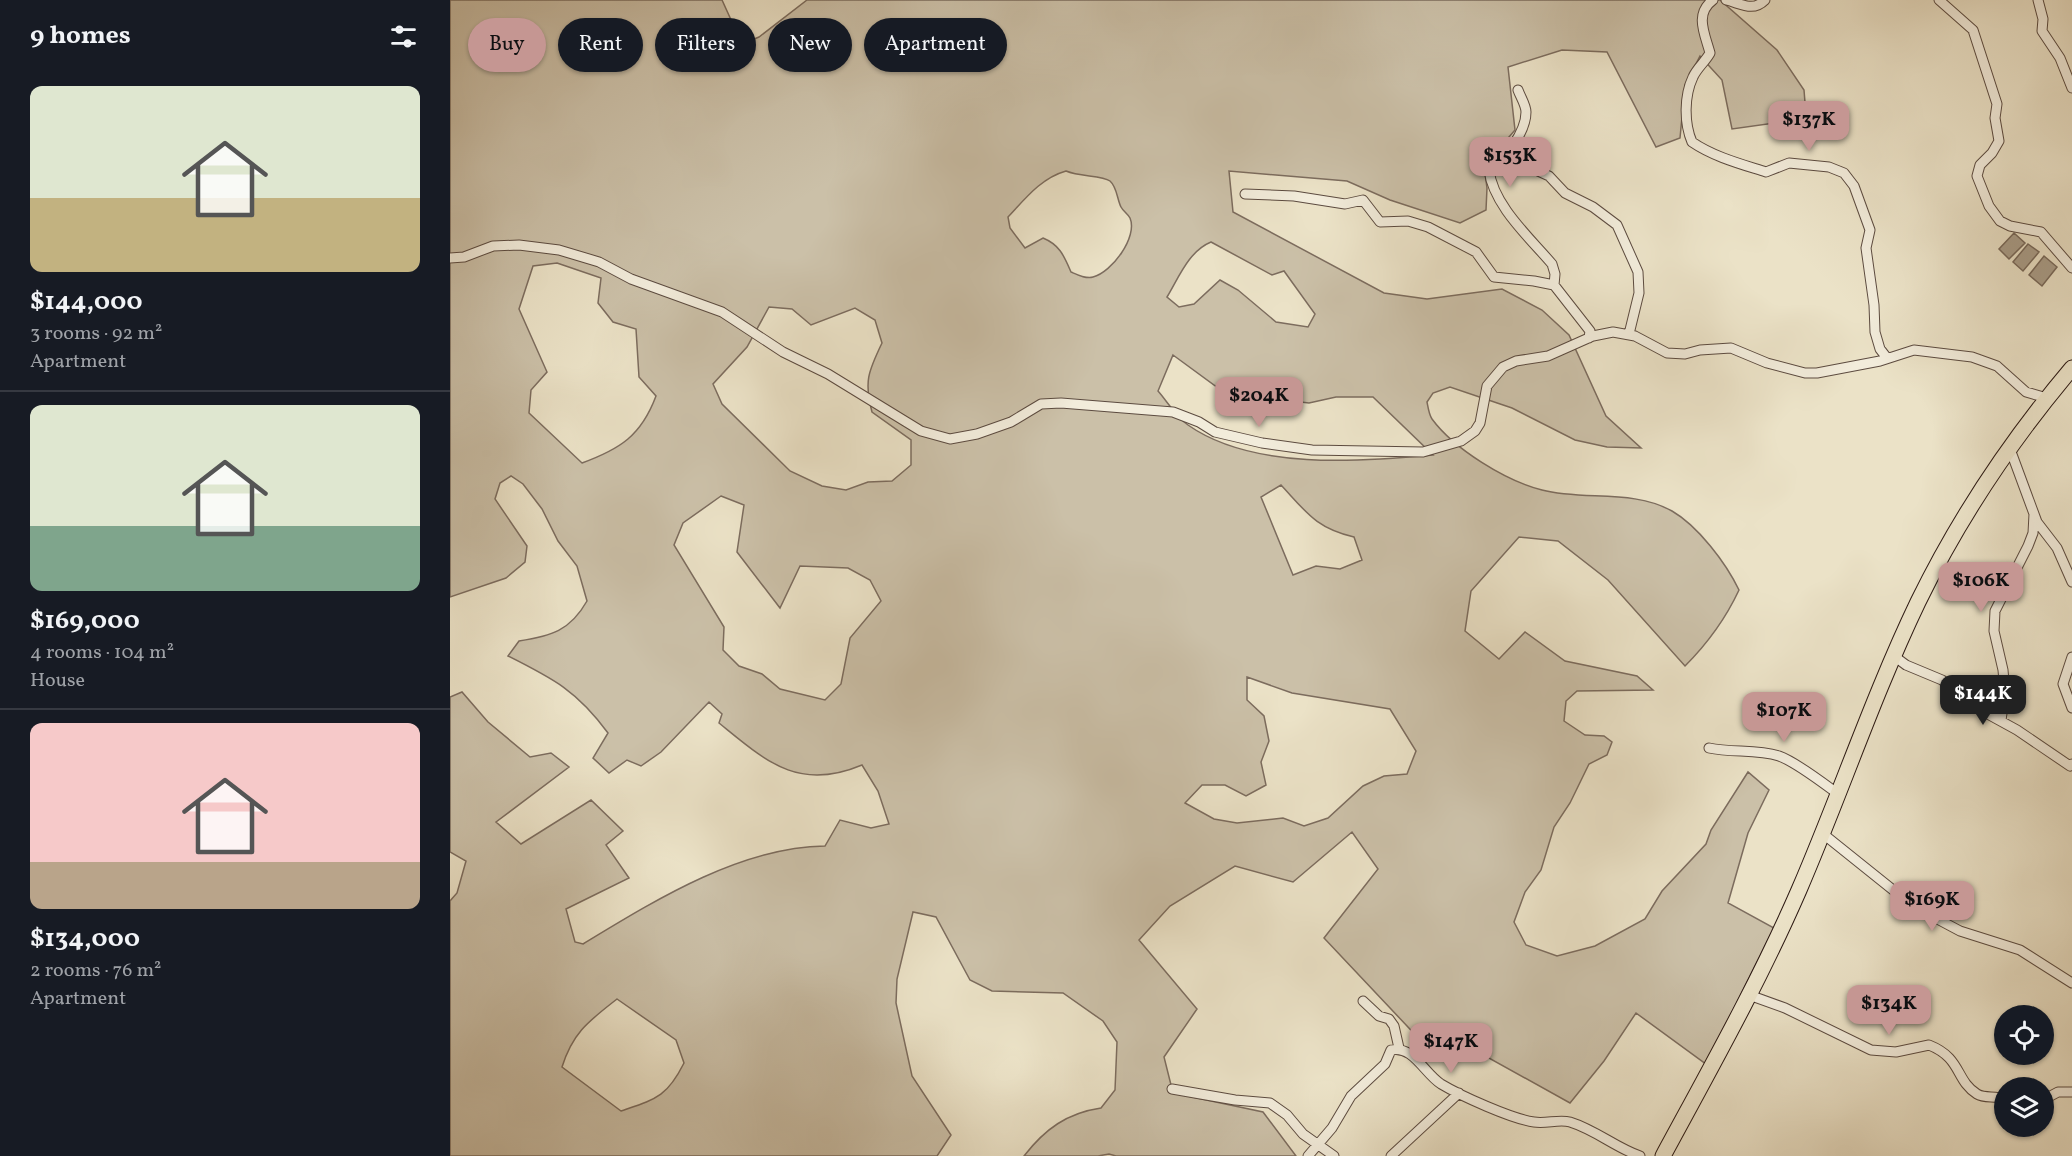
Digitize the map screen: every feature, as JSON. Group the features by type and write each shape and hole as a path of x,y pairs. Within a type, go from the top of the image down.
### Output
{"main road":[{"path":"1663,1156 1749,995 1822,833 1918,602 1963,518 2047,398 2072,368"}],"street":[{"path":"1713,0 1704,7 1701,23 1710,53 1693,77 1690,87 1685,122 1692,142 1717,156 1766,172 1789,163 1829,167 1844,173 1854,186 1870,230 1866,248 1874,305 1875,332 1880,349 1887,358"},
{"path":"1726,0 1749,8 1758,6 1765,0"},
{"path":"1939,0 1973,30 1997,104 1995,118 1999,141 1992,153 1980,165 1977,176 1989,206 2000,221 2010,226 2041,232 2072,268"},
{"path":"2038,0 2043,19 2042,31 2060,58 2072,88"},
{"path":"1518,90 1526,111 1511,149 1500,163 1489,170 1490,180 1508,210 1552,264 1555,274 1554,285"},
{"path":"1511,149 1527,166 1549,176 1564,193 1593,207 1617,225 1638,273 1639,293 1629,334"},
{"path":"1245,194 1294,196 1345,204 1363,200 1380,222 1408,221 1428,227 1476,252 1494,277 1534,280 1554,285 1590,331 1589,338"},
{"path":"450,258 493,246 519,245 559,250 599,262 631,279 722,312 783,352 828,374 921,431 950,439 977,434 1011,422 1041,404 1061,403 1173,412 1199,422 1215,432 1312,450 1423,452 1461,441 1475,430 1480,423 1487,386 1503,367 1515,361 1548,356 1589,338 1613,332 1629,334 1667,353 1685,354 1700,350 1731,348 1767,363 1805,373 1817,373 1914,350 1972,357 1997,366 2026,392 2047,398"},
{"path":"2010,449 2034,514 2057,549 2072,582"},
{"path":"2001,720 2003,670 1994,631 1995,611 2028,546 2033,533 2034,514"},
{"path":"1894,656 1906,665 1936,677 1979,708 2070,766 2072,764"},
{"path":"2072,657 2063,684 2072,708"},
{"path":"1709,748 1730,752 1762,752 1781,756 1838,794"},
{"path":"1822,833 1913,906 1960,931 2020,950 2072,983"},
{"path":"1749,995 1785,1008 1871,1050 1896,1053 1929,1045 1942,1050 1952,1058 1970,1089 1983,1098 1994,1095"},
{"path":"1363,1001 1379,1016 1389,1018 1394,1026 1399,1048"},
{"path":"1308,1156 1332,1128 1351,1096 1385,1064 1391,1050 1399,1048 1411,1054 1439,1083 1459,1093 1534,1122 1568,1122 1603,1136 1640,1156"},
{"path":"1172,1089 1235,1100 1270,1103 1334,1156"},
{"path":"2054,1094 2072,1092"},
{"path":"1391,1156 1459,1093"}],"shaded area":[{"path":"450,0 722,0 730,18 655,18 655,72 756,72 756,38 768,30 768,72 852,72 852,18 784,18 807,0 1720,0 1777,50 1804,90 1806,115 1781,122 1732,129 1722,80 1700,56 1685,85 1680,138 1656,147 1607,52 1562,50 1508,67 1515,130 1484,166 1487,188 1486,210 1460,223 1390,200 1347,181 1229,171 1233,212 1384,293 1427,299 1502,289 1542,310 1569,335 1606,416 1641,448 1607,447 1575,440 1512,408 1450,387 1433,393 1427,402 1432,419 1467,452 1497,471 1528,486 1558,493 1641,500 1672,511 1701,535 1719,557 1739,590 1709,640 1685,666 1608,580 1558,541 1519,537 1471,591 1465,631 1499,659 1525,632 1565,661 1637,676 1653,690 1577,691 1566,701 1564,721 1585,735 1604,736 1612,742 1607,755 1589,764 1570,803 1554,827 1541,870 1525,892 1514,922 1526,945 1557,956 1595,946 1645,919 1662,891 1706,844 1711,830 1748,772 1769,790 1748,833 1728,903 1774,928 1706,1064 1636,1013 1604,1061 1570,1103 1462,1043 1424,1044 1324,938 1378,869 1352,832 1293,882 1235,866 1170,906 1139,940 1197,1009 1164,1057 1172,1089 1183,1095 1263,1112 1296,1156 1116,1156 1109,1154 1024,1156 1049,1130 1067,1118 1101,1108 1115,1090 1117,1042 1103,1021 1063,993 992,991 970,980 936,917 913,912 897,979 896,1003 912,1076 951,1135 937,1156 450,1156 450,901 457,893 466,861 450,852 450,697 462,692 488,722 530,757 551,753 569,767 496,822 521,844 591,800 623,831 606,845 629,878 566,909 575,942 583,944 668,894 730,866 793,849 825,846 840,820 871,828 889,824 878,791 862,765 839,773 819,775 801,774 784,768 752,749 719,723 722,714 709,702 661,752 641,766 627,760 609,773 593,758 608,733 586,706 552,679 508,656 519,641 541,637 566,626 581,611 587,601 577,566 558,541 542,509 523,484 511,476 500,483 495,499 527,546 525,562 506,578 450,597","holes":["1066,171 1110,181 1121,207 1130,218 1130,235 1122,253 1108,268 1093,277 1071,272 1064,256 1054,244 1043,238 1025,248 1010,228 1008,217 1034,190 1057,174","1211,242 1272,275 1284,271 1315,314 1308,327 1276,322 1238,290 1220,280 1194,304 1179,307 1167,297 1185,265 1203,246","557,263 601,278 598,303 613,322 636,329 639,377 656,396 643,421 628,439 607,452 582,463 529,413 531,390 547,372 519,309 533,266","769,307 792,309 811,325 855,308 875,320 882,343 869,377 868,393 872,412 911,440 911,465 892,481 868,482 846,490 822,486 790,471 722,404 713,384 747,347","1173,355 1225,393 1247,402 1275,399 1309,403 1336,397 1373,397 1433,455 1372,460 1307,460 1243,450 1214,439 1188,425 1158,391","1281,485 1321,524 1354,537 1362,560 1340,569 1316,566 1293,575 1261,497","721,496 744,505 737,552 780,608 800,566 848,568 870,580 881,601 850,638 841,684 825,700 780,689 762,674 739,666 723,650 724,627 674,545 683,523","1247,677 1292,693 1390,709 1416,751 1407,774 1384,776 1363,786 1328,818 1304,826 1283,818 1237,823 1214,819 1185,803 1202,785 1225,785 1246,796 1266,785 1261,762 1269,741 1264,716 1247,700","617,999 676,1040 684,1063 666,1090 652,1100 621,1111 562,1067 571,1045 583,1028"]},
{"path":"2014,233 2025,243 2009,259 1999,249"},
{"path":"2028,244 2039,252 2023,271 2013,262"},
{"path":"2044,256 2057,267 2042,286 2029,275"}]}
